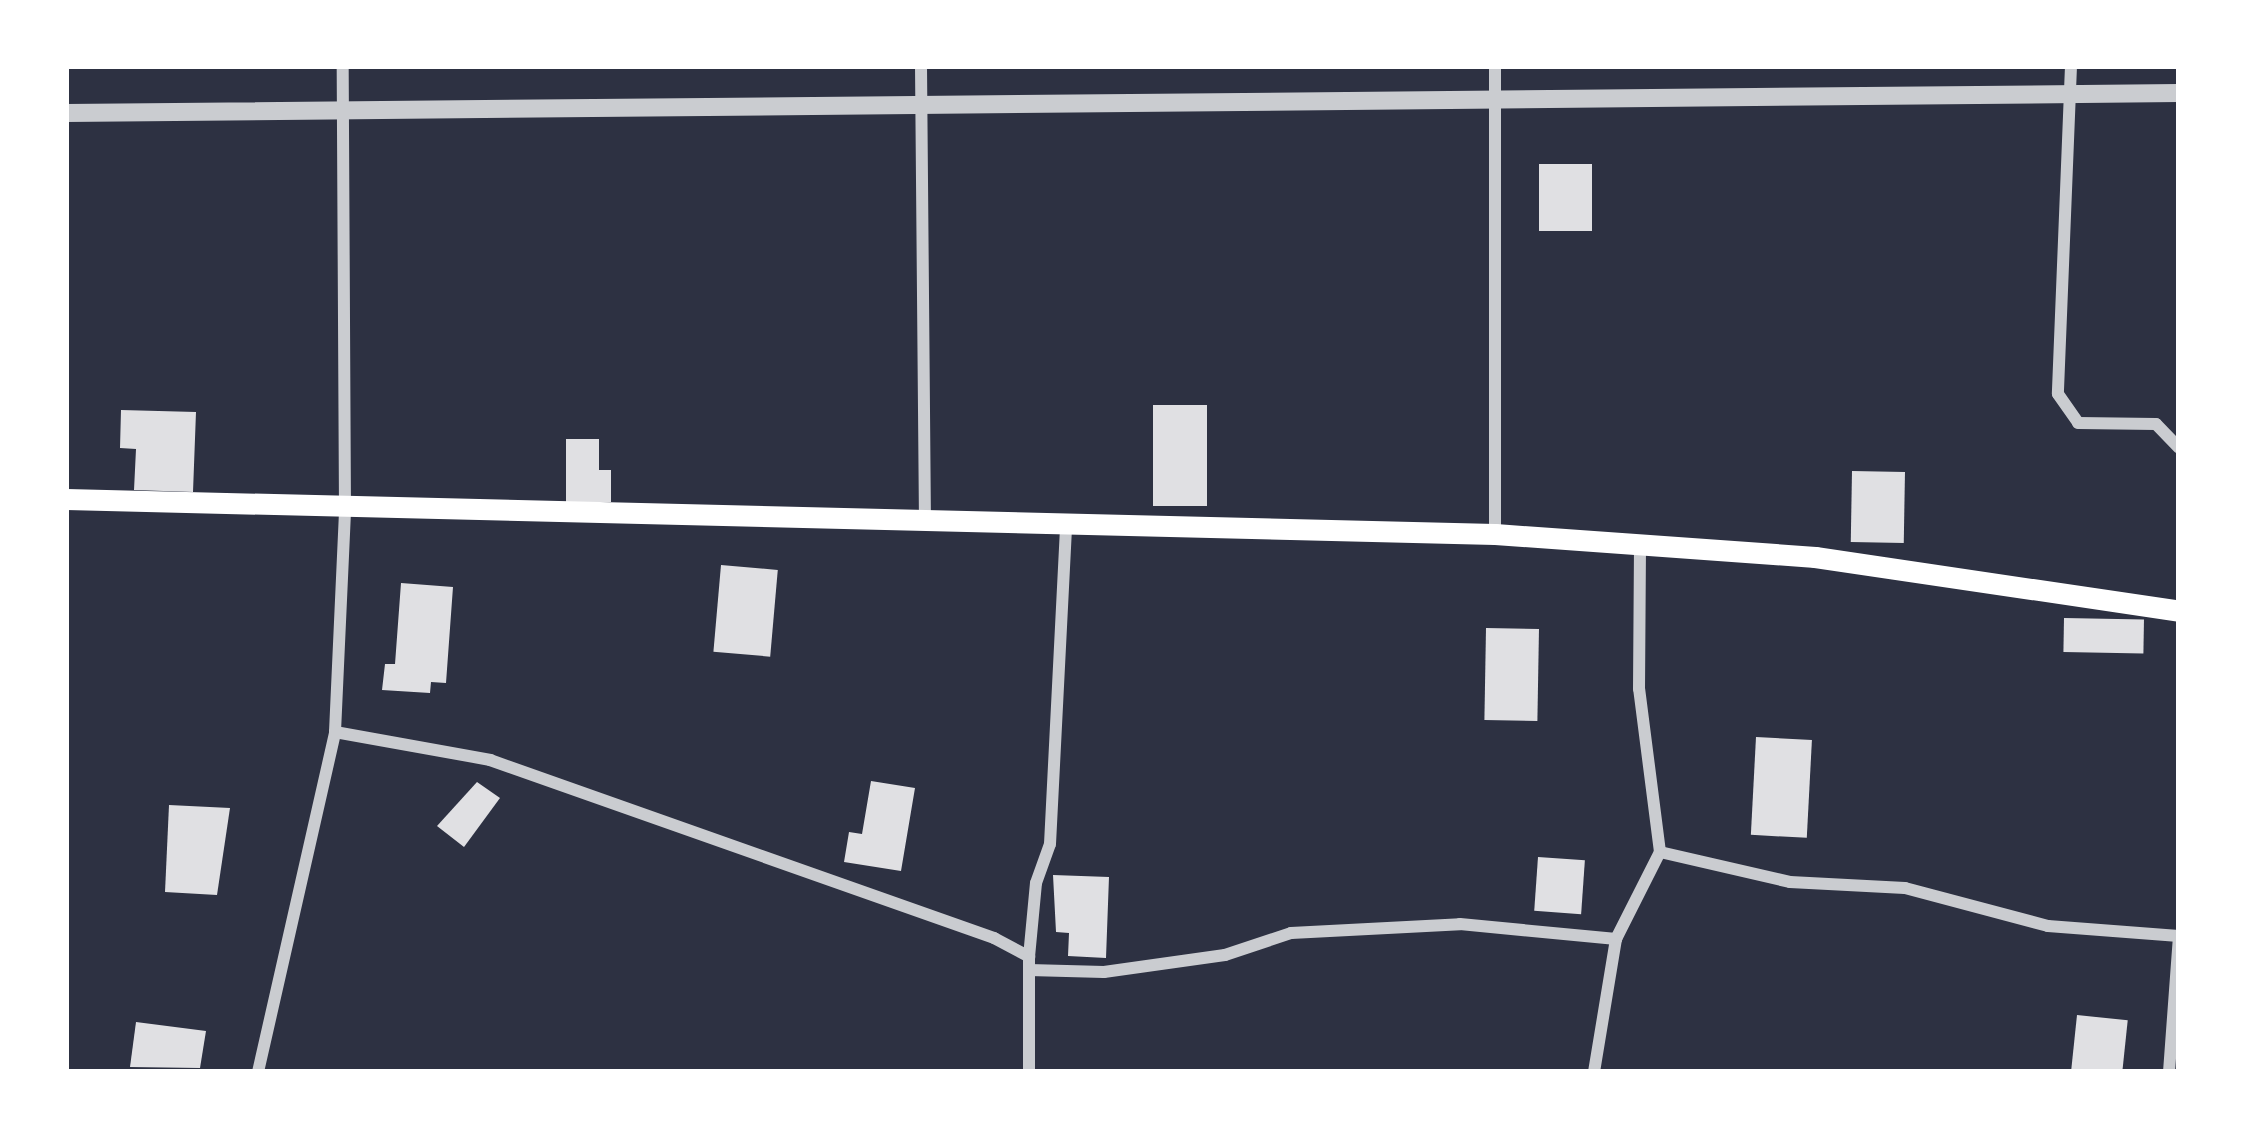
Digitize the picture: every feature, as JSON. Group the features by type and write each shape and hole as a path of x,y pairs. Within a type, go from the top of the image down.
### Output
{"main road":[{"path":"66,500 345,510 925,515 1066,524 1496,534 1815,557 2179,611"}],"street":[{"path":"258,1072 335,732 345,510 343,66"},
{"path":"921,66 925,515"},
{"path":"1495,66 1496,534"},
{"path":"2071,66 2058,394 2078,423 2156,424 2179,448"},
{"path":"66,113 2179,94"},
{"path":"1029,1072 1029,963 1050,844 1066,524"},
{"path":"1594,1072 1616,939 1660,851 1639,688 1640,542"},
{"path":"335,732 490,760 798,866 1029,963 1103,972 1225,955 1291,933 1418,926 1564,929 1616,939"},
{"path":"1660,851 1790,882 1905,887 2048,926 2179,937 2169,1072"}],"building":[{"path":"1539,164 1592,164 1592,231 1539,231"},
{"path":"1153,405 1207,405 1207,506 1153,506"},
{"path":"121,410 196,412 193,492 134,490 136,449 120,448"},
{"path":"566,439 599,439 599,470 611,470 611,502 566,502"},
{"path":"1852,471 1905,472 1904,543 1851,542"},
{"path":"721,565 778,570 770,657 713,652"},
{"path":"401,583 453,587 446,683 431,682 430,693 382,690 385,664 395,664"},
{"path":"2064,618 2144,619 2143,653 2063,652"},
{"path":"1486,628 1539,629 1537,721 1484,720"},
{"path":"1756,737 1812,740 1807,838 1751,835"},
{"path":"871,781 915,788 901,871 844,862 849,832 862,834"},
{"path":"477,782 500,798 464,847 437,826"},
{"path":"169,805 230,808 217,895 165,892"},
{"path":"1538,857 1585,860 1581,914 1534,911"},
{"path":"1053,875 1109,877 1106,958 1068,956 1069,933 1056,932"},
{"path":"2077,1015 2128,1020 2122,1072 2071,1072"},
{"path":"136,1022 206,1031 200,1068 130,1067"}]}
